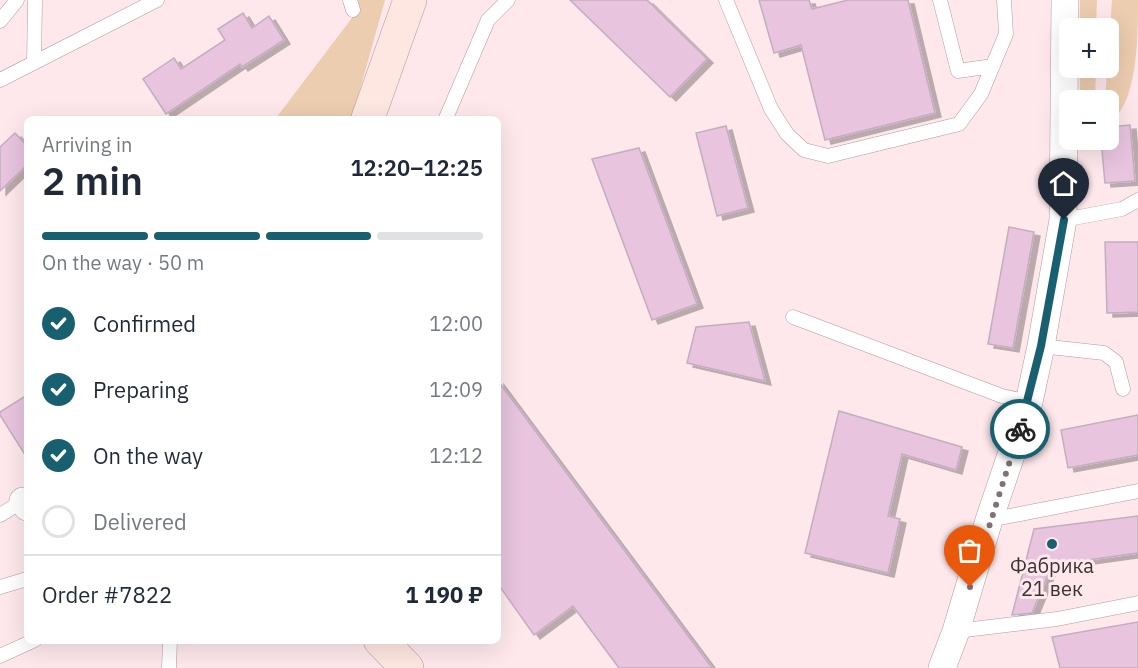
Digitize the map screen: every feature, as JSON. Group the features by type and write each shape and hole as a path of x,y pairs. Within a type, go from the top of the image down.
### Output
{"main road":[{"path":"369,116 410,0"},
{"path":"382,651 407,668"}],"street":[{"path":"942,668 957,632 989,520 1029,402 1041,346 1064,220 1065,0"}],"lane":[{"path":"0,21 16,0"},
{"path":"34,63 35,0"},
{"path":"0,80 157,0"},
{"path":"447,116 488,20 508,0"},
{"path":"726,0 771,109 786,134 804,150 828,156 959,124 981,94 1006,34 1004,0"},
{"path":"940,0 958,71 993,66"},
{"path":"1064,220 1122,209 1138,200"},
{"path":"793,317 1002,396 1029,402"},
{"path":"1041,346 1104,353 1116,362 1123,389"},
{"path":"989,520 1138,491"},
{"path":"0,586 24,580"},
{"path":"957,632 1057,619 1138,603"},
{"path":"0,656 26,644"},
{"path":"169,668 170,644"}],"shaded area":[{"path":"356,0 385,0 353,116 278,116 358,10"},
{"path":"1080,0 1097,0 1096,18 1080,18"},
{"path":"1112,0 1138,0 1137,49 1134,67 1126,100 1119,113 1119,90 1106,90 1107,78 1119,78 1119,18 1111,18"},
{"path":"1080,78 1096,78 1095,90 1080,90"}],"building":[{"path":"570,0 647,0 707,59 670,97"},
{"path":"759,0 809,0 812,9 848,0 908,0 935,113 825,140 801,45 774,53"},
{"path":"243,13 252,28 269,16 284,40 242,67 240,64 166,114 143,79 174,58 181,69 225,40 218,29"},
{"path":"1130,125 1135,181 1105,183 1102,150 1119,150 1119,126"},
{"path":"726,126 748,208 717,216 696,133"},
{"path":"15,133 24,143 24,168 0,191 0,147"},
{"path":"639,148 697,304 652,320 592,159"},
{"path":"1009,227 1034,232 1013,348 988,344"},
{"path":"1105,242 1138,242 1138,312 1107,313"},
{"path":"749,322 765,381 687,363 696,327"},
{"path":"501,385 712,668 619,668 573,606 534,635 501,588"},
{"path":"24,397 24,453 0,415 0,412"},
{"path":"839,411 962,447 956,470 902,454 888,516 900,519 888,573 805,553"},
{"path":"1138,415 1138,455 1068,468 1061,430"},
{"path":"1138,516 1138,553 1052,565 1032,613 1012,615 1034,529"},
{"path":"1138,622 1138,668 1060,668 1052,637"}],"way so far":[{"path":"970,587 989,520 1020,429"}],"place":[{"name":"Фабрика 21 век","path":"1052,544"}],"route":[{"path":"1020,429 1029,402 1041,346 1064,220"}]}
